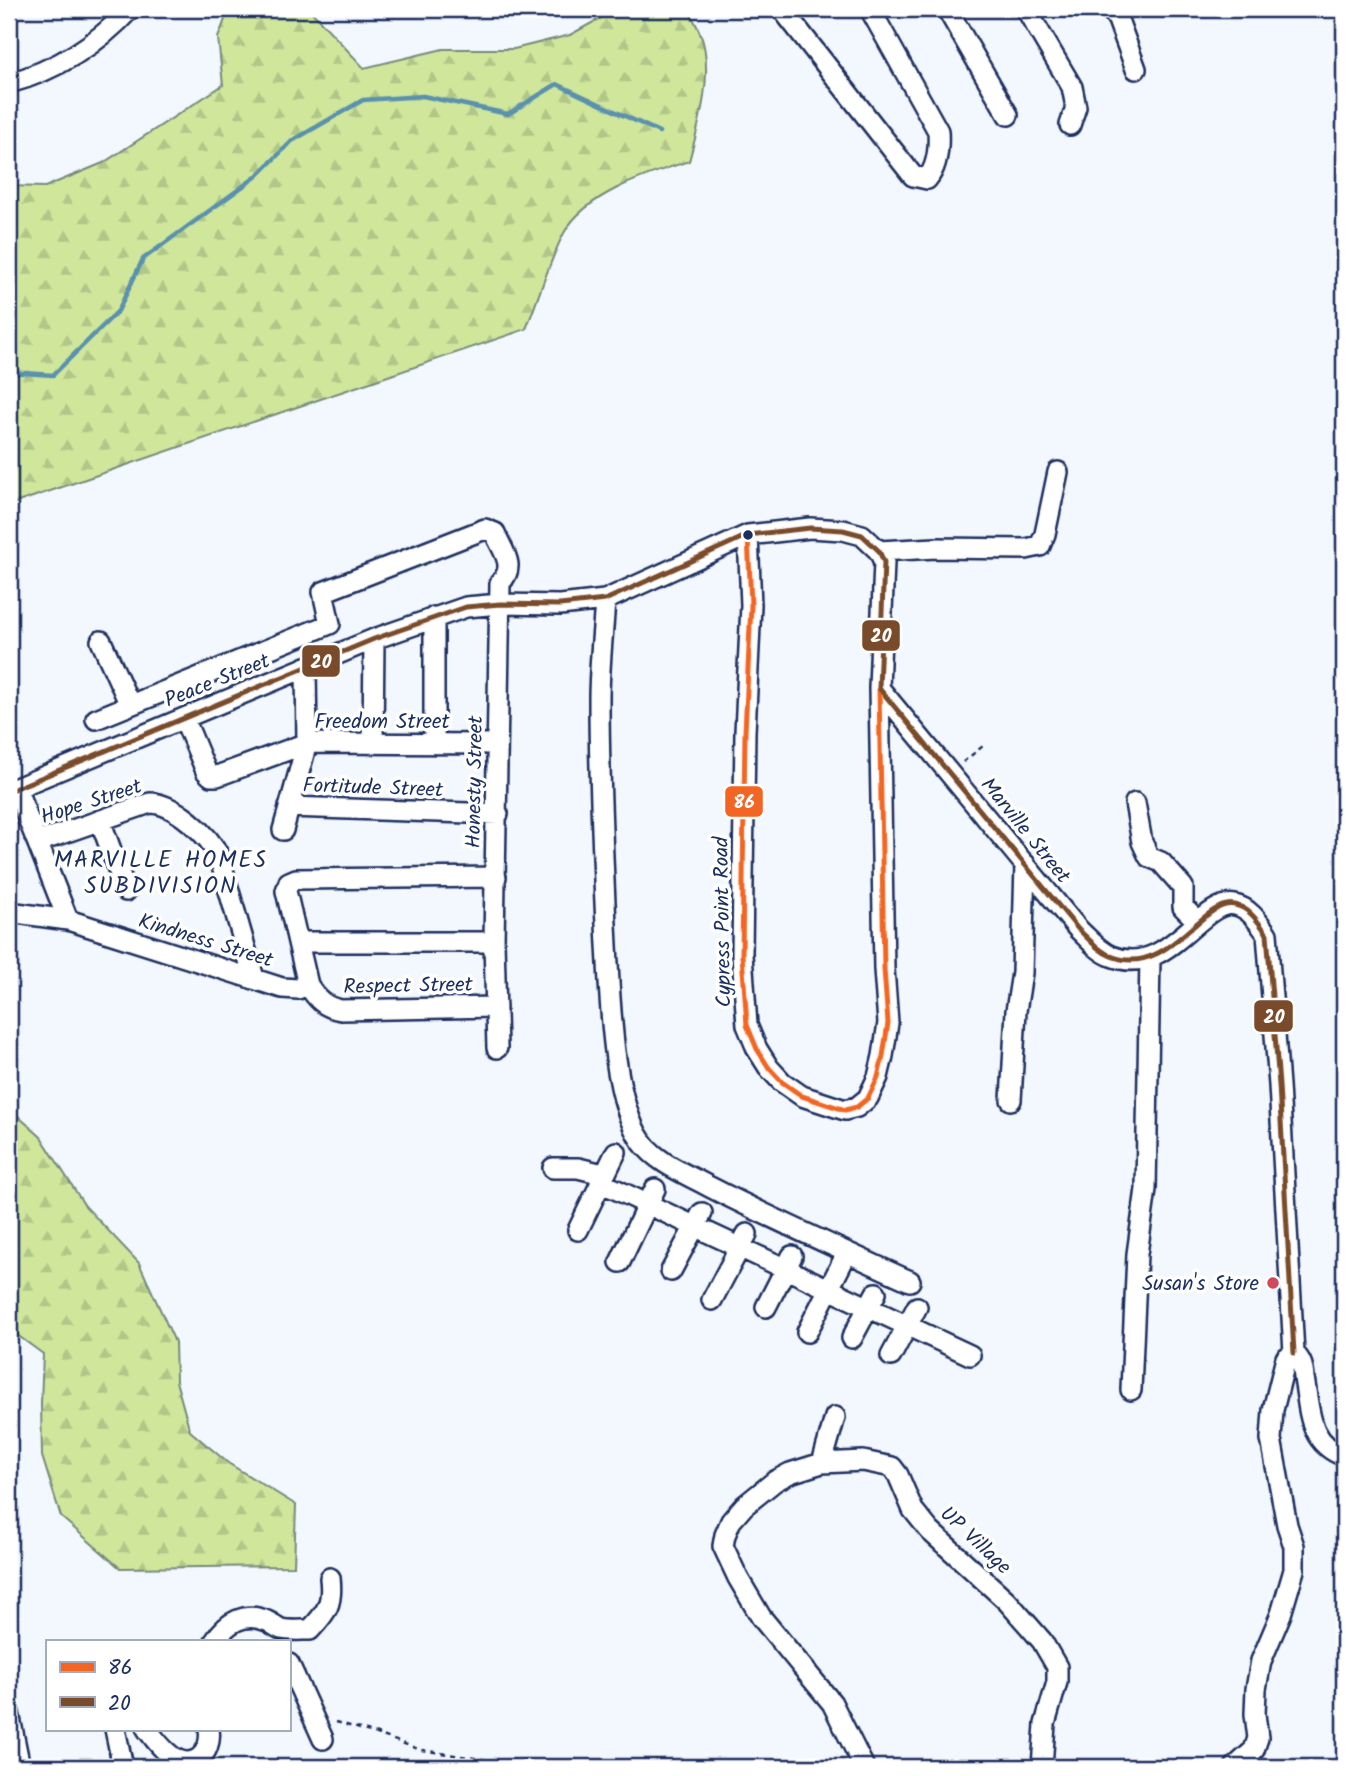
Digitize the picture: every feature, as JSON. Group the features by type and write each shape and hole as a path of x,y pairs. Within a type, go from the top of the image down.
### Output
{"street":[{"path":"9,83 44,71 66,59 90,44 130,9"},
{"path":"782,9 913,176 927,179 933,172 939,144 938,131 870,9"},
{"path":"947,9 1008,115"},
{"path":"1026,9 1072,87 1076,107 1070,125"},
{"path":"1111,9 1118,20 1136,69"},
{"path":"879,551 936,548 1026,549 1040,546 1058,471"},
{"name":"Honesty Street","path":"159,693 330,624 323,592 485,528 495,533 510,567 492,604 498,814 494,942 497,1048"},
{"path":"492,604 560,605 605,600 748,535 810,528 843,530 862,536 879,551 884,562 879,688"},
{"name":"Cypress Point Road","path":"748,535 751,605 745,733 742,942 743,994 747,1025 757,1049 782,1082 803,1096 845,1110 857,1107 868,1098 878,1077 888,1023 884,970 879,688"},
{"path":"605,600 599,698 605,904 613,1030 622,1088 633,1123 642,1142 677,1169 847,1253 910,1280"},
{"name":"Peace Street","path":"12,790 374,639 466,607 492,604"},
{"path":"434,617 434,743"},
{"path":"373,744 374,639"},
{"path":"102,640 130,705"},
{"name":"Fortitude Street","path":"283,830 307,743 306,667"},
{"name":"Marville Street","path":"879,688 1094,945 1110,956 1133,962 1150,957"},
{"path":"96,719 159,693 178,720"},
{"name":"Freedom Street","path":"178,720 211,776 307,743 497,744"},
{"path":"12,790 38,842 68,920"},
{"name":"Hope Street","path":"38,842 150,803 166,805 214,845 254,978"},
{"path":"1135,803 1142,842 1149,858 1161,862 1182,887 1183,907 1198,922"},
{"name":"Fortitude Street","path":"289,807 498,814"},
{"path":"100,820 126,891"},
{"path":"1011,1100 1016,1011 1022,973 1025,864"},
{"path":"296,987 299,942 286,891 289,882 296,879 496,877"},
{"path":"1131,1390 1136,1254 1146,1189 1150,957 1220,907 1235,905 1254,916 1267,934 1279,1085 1294,1353 1301,1360 1310,1410 1319,1439 1331,1451 1344,1456"},
{"name":"Kindness Street","path":"9,912 68,920 254,978 296,987"},
{"path":"299,942 494,942"},
{"name":"Respect Street","path":"296,987 322,1004 341,1010 496,1007"},
{"path":"578,1230 616,1152"},
{"path":"553,1168 578,1168 651,1196 789,1262 829,1289 873,1300 907,1325 970,1355"},
{"path":"620,1262 651,1196"},
{"path":"671,1271 698,1219"},
{"path":"712,1300 744,1241"},
{"path":"807,1332 847,1253"},
{"path":"766,1307 789,1262"},
{"path":"852,1338 873,1300"},
{"path":"891,1356 917,1307"},
{"path":"1235,1767 1254,1750 1258,1738 1255,1714 1261,1661 1281,1614 1294,1570 1294,1546 1287,1525 1271,1439 1279,1380 1286,1358 1294,1353"},
{"path":"822,1463 835,1416"},
{"name":"UP Village","path":"864,1767 832,1703 761,1617 737,1578 723,1546 724,1535 731,1521 744,1506 775,1481 790,1473 822,1463 863,1461 892,1467 913,1510 930,1531 993,1588 1042,1641 1057,1667 1057,1682 1045,1724 1042,1767"},
{"path":"216,1640 222,1630 239,1619 251,1617 265,1620 281,1635 310,1630 323,1616 331,1601 330,1578"},
{"path":"290,1666 319,1731"},
{"path":"9,1713 20,1767"},
{"path":"115,1730 123,1767"},
{"path":"148,1730 169,1754 189,1762 205,1753 210,1744 209,1730"}],"path":[{"path":"950,773 983,746"},
{"path":"319,1731 349,1725 421,1751 502,1762 524,1760 542,1767"}],"green space":[{"path":"229,9 309,9 364,68 443,49 514,49 570,35 617,9 688,9 700,33 706,63 704,97 689,161 620,187 587,207 574,219 559,243 526,329 9,505 9,186 45,187 103,163 223,85 218,38"},
{"path":"9,1108 41,1137 85,1206 139,1263 175,1342 176,1381 190,1431 228,1463 296,1505 294,1566 120,1568 61,1517 42,1456 43,1354 9,1329"}],"waterway":[{"path":"9,372 53,375 118,311 143,259 257,176 292,141 363,100 423,96 508,114 557,84 659,132"}],"transit line":[{"name":"20","path":"9,791 374,639 466,607 500,604 560,605 605,600 748,535 810,528 843,530 862,535 879,551 884,562 879,688 1078,929 1097,948 1111,956 1131,960 1150,957 1222,906 1235,905 1245,909 1254,916 1267,934 1279,1085 1294,1353"},
{"name":"86","path":"748,535 751,605 745,732 742,955 747,1025 757,1049 782,1082 802,1096 845,1110 857,1107 868,1098 878,1077 888,1023 884,969 879,688"}],"place":[{"name":"Susan's Store","path":"1273,1283"}],"district":[{"name":"MARVILLE HOMES SUBDIVISION","path":"161,872"}]}
